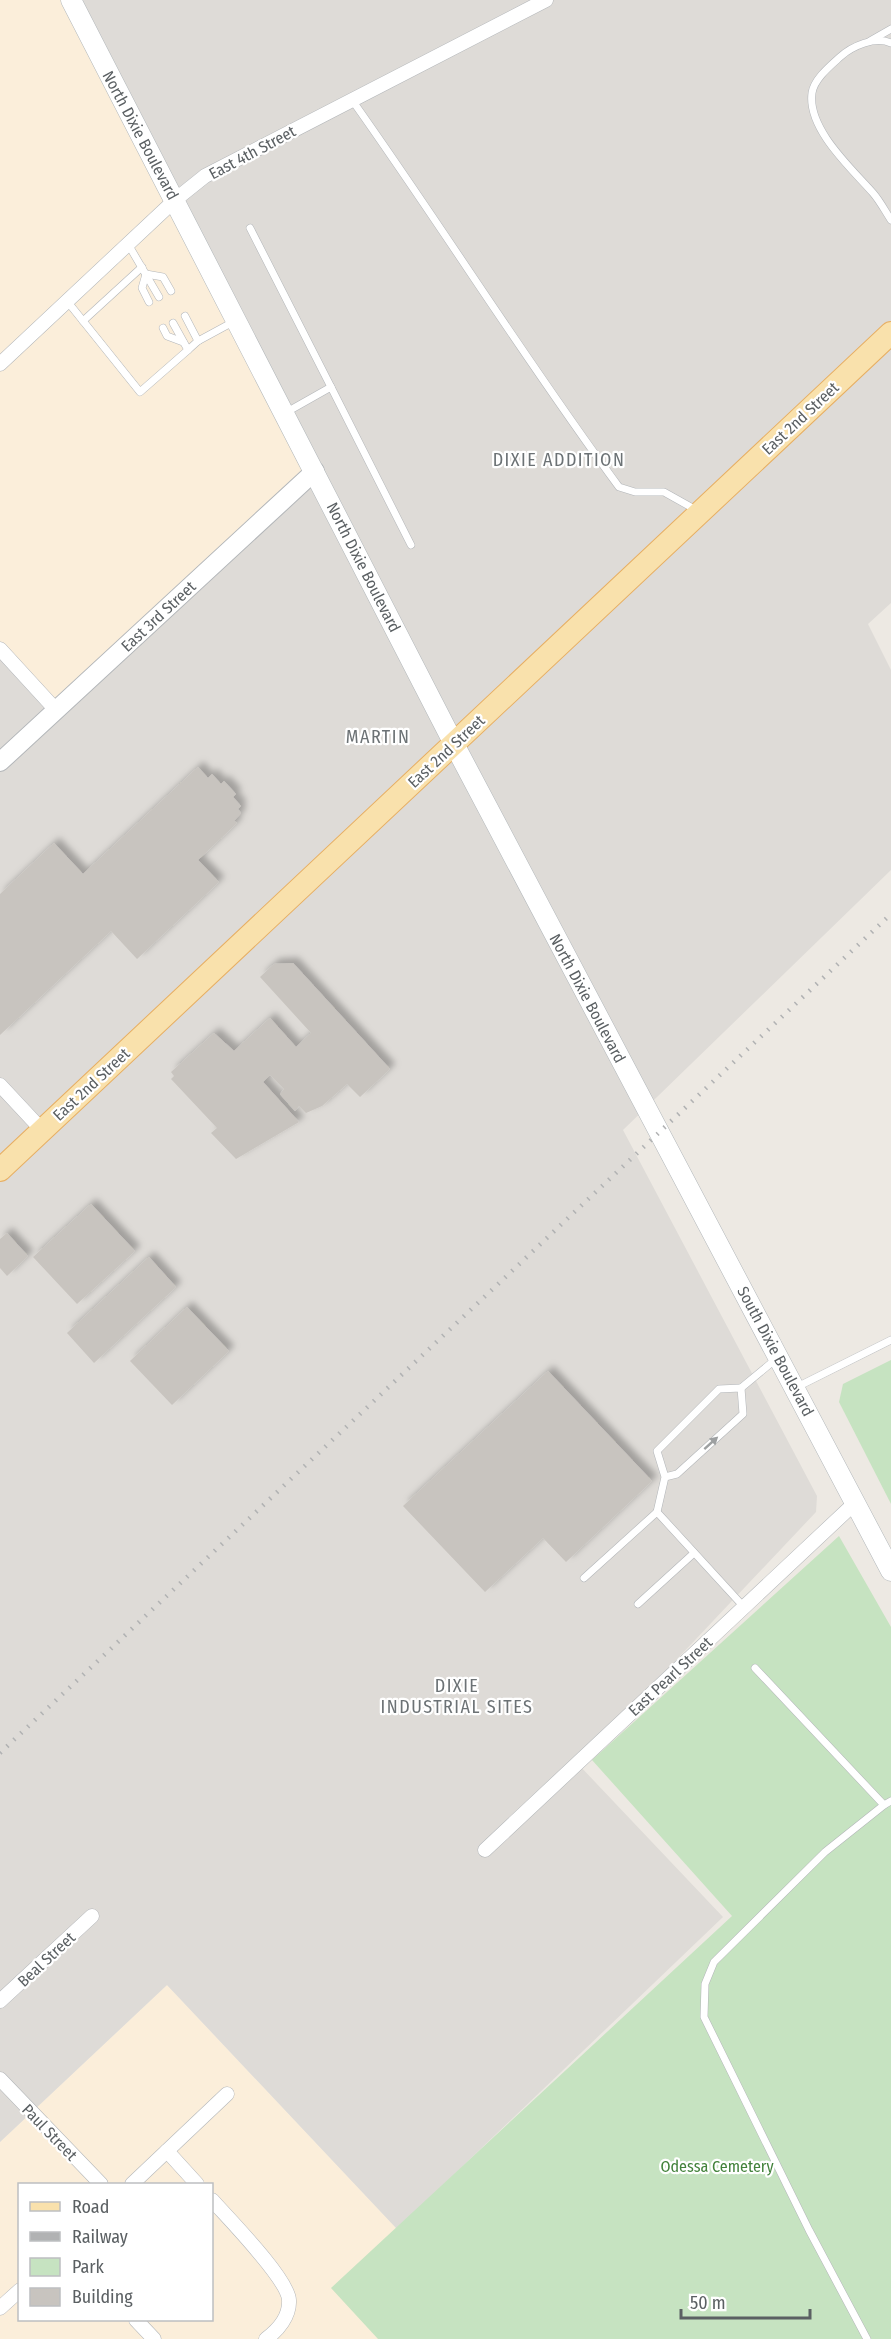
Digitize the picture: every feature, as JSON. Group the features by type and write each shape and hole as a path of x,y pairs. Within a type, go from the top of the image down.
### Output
{"main road":[{"name":"North Dixie Boulevard","path":"71,0 454,744 659,1132"},
{"name":"East 2nd Street","path":"0,1170 891,333"},
{"name":"South Dixie Boulevard","path":"659,1132 891,1571"}],"street":[{"name":"East 4th Street","path":"0,364 128,244 205,176 546,0"},
{"name":"East 3rd Street","path":"0,762 315,471"},
{"path":"0,649 56,710"},
{"path":"0,1085 42,1130"},
{"name":"East Pearl Street","path":"485,1850 856,1502"},
{"name":"Beal Street","path":"0,2001 92,1916"},
{"name":"Paul Street","path":"0,2079 100,2183"},
{"path":"133,2183 227,2094"},
{"path":"167,2151 196,2183"},
{"path":"213,2201 283,2284 289,2298 289,2308 276,2336"},
{"path":"0,2308 18,2292"},
{"path":"138,2321 154,2339"}],"lane":[{"path":"891,29 870,42 847,51 830,66 812,91 815,119 846,165 875,195 891,220"},
{"path":"870,42 891,43"},
{"path":"352,100 400,167 555,400 619,487 635,492 664,492 700,512"},
{"path":"250,228 411,545"},
{"path":"128,244 159,297"},
{"path":"83,321 142,267"},
{"path":"146,274 163,277 171,291"},
{"path":"146,274 142,288 149,302"},
{"path":"67,301 140,392 198,341 237,320"},
{"path":"185,316 198,341"},
{"path":"172,323 188,350"},
{"path":"163,328 167,336 183,342"},
{"path":"285,413 331,387"},
{"path":"795,1388 891,1340"},
{"path":"584,1578 657,1512 665,1477 657,1450 719,1389 741,1388 779,1357"},
{"path":"665,1477 677,1474 743,1414 741,1388"},
{"path":"657,1512 744,1607"},
{"path":"638,1604 694,1553"},
{"path":"755,1668 884,1805"},
{"path":"867,2339 809,2230 704,2017 705,1984 714,1962 825,1852 891,1801"}],"shaded area":[{"path":"0,0 75,0 317,469 56,710 0,648"},
{"path":"75,0 891,0 891,603 868,624 891,670 891,870 623,1130 817,1496 816,1512 578,1764 723,1917 397,2229 167,1985 0,2142 0,648 56,710 317,469"},
{"path":"167,1985 397,2229 385,2339 0,2339 0,2142"}],"green space":[{"path":"891,1360 891,1504 839,1402 843,1384"},
{"name":"Odessa Cemetery","path":"839,1536 891,1627 891,2339 378,2339 331,2288 732,1916 592,1760"}],"building":[{"path":"198,767 208,778 212,774 221,784 224,781 236,794 233,797 241,806 238,809 241,813 234,821 237,823 198,860 219,882 137,959 111,931 0,1035 0,894 54,843 83,874"},
{"path":"293,963 390,1069 360,1097 347,1084 322,1106 306,1113 299,1106 295,1111 280,1094 284,1089 270,1075 263,1082 299,1122 236,1159 211,1133 217,1128 171,1079 174,1076 171,1072 214,1033 234,1051 270,1018 296,1047 311,1033 260,977 274,964"},
{"path":"91,1204 135,1251 77,1304 33,1257"},
{"path":"7,1233 28,1256 7,1276 0,1268 0,1239"},
{"path":"149,1257 176,1287 94,1363 67,1333"},
{"path":"187,1307 229,1351 172,1405 130,1361"},
{"path":"548,1371 652,1481 566,1562 543,1538 485,1592 403,1506"}],"railway":[{"path":"0,1753 891,914"}],"district":[{"name":"DIXIE ADDITION","path":"559,460"},
{"name":"MARTIN","path":"378,737"},
{"name":"DIXIE INDUSTRIAL SITES","path":"457,1696"}]}
